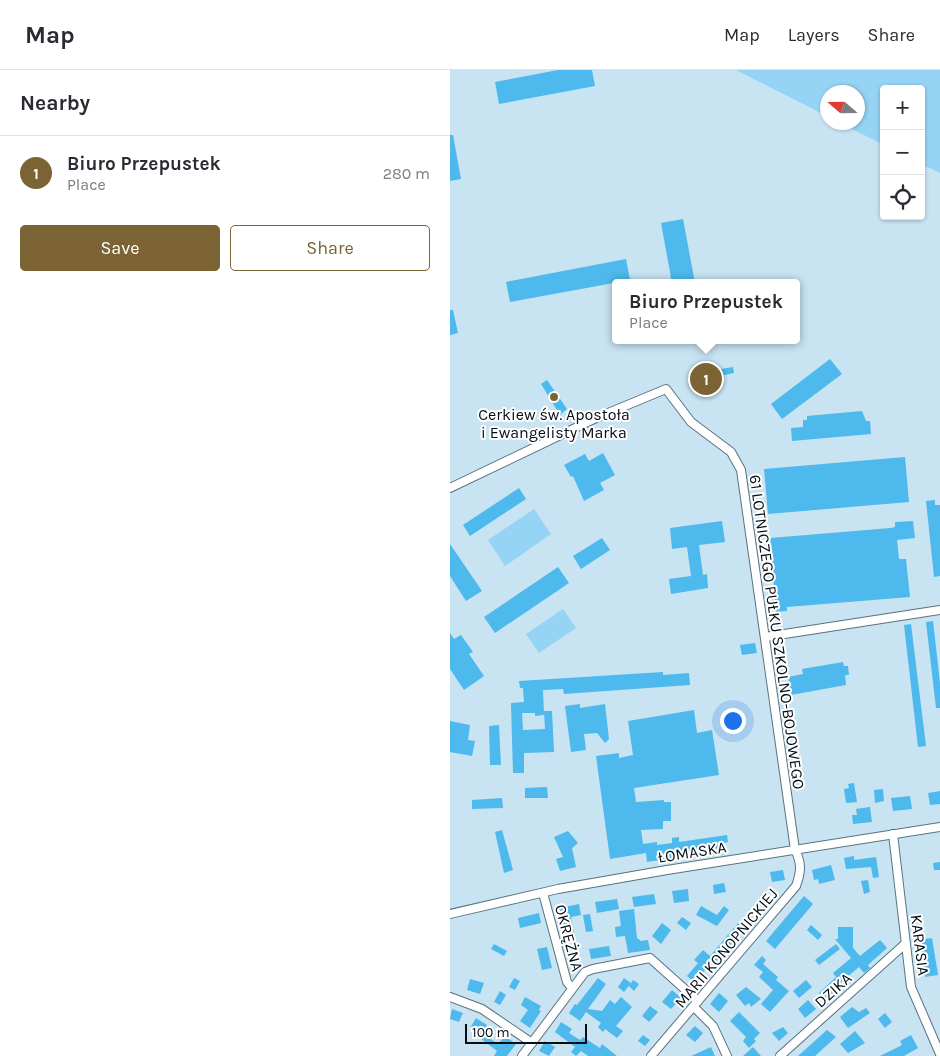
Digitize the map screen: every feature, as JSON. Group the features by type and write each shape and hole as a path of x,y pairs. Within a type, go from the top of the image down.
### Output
{"street":[{"name":"61 LOTNICZEGO PUŁKU SZKOLNO-BOJOWEGO","path":"450,488 596,418 666,389 691,422 731,452 741,470 795,850"},
{"path":"765,637 940,610"},
{"name":"ŁOMASKA","path":"450,914 543,893 667,870 940,827"},
{"name":"KARASIA","path":"893,834 911,987 940,1054"},
{"name":"MARII KONOPNICKIEJ","path":"651,1056 796,886 801,860 795,850"},
{"name":"OKRĘŻNA","path":"543,893 567,982 572,988"},
{"name":"DZIKA","path":"780,1056 905,944"},
{"name":"OKRĘŻNA","path":"522,1056 585,972 650,958 696,1004"},
{"path":"450,997 482,1009 532,1043"},
{"path":"696,1004 713,1026 726,1056"}],"shaded area":[{"path":"736,70 940,70 940,173 925,166 925,85 880,85 880,143 854,130 865,130 865,85 820,85 820,112"},
{"path":"534,509 551,534 505,566 488,540"},
{"path":"563,609 576,628 539,653 526,634"}],"building":[{"path":"558,70 592,70 595,86 499,104 495,82"},
{"path":"450,135 453,135 461,179 450,181"},
{"path":"683,219 694,279 671,279 661,223"},
{"path":"626,259 630,279 612,279 612,283 510,302 506,282"},
{"path":"450,310 453,310 458,333 450,335"},
{"path":"830,359 842,374 782,419 771,404"},
{"path":"733,367 734,373 720,376 722,383 694,389 691,374"},
{"name":"Cerkiew św. Apostoła i Ewangelisty Marka","path":"547,380 567,409 560,415 541,384"},
{"path":"862,411 866,421 870,421 871,434 792,441 791,428 803,427 803,420 807,420 807,416"},
{"path":"603,453 615,475 600,483 604,490 584,501 573,476 571,477 564,465 585,454 589,461"},
{"path":"905,457 909,502 768,514 764,469"},
{"path":"519,488 526,499 470,536 463,525"},
{"path":"935,500 935,505 940,505 940,576 934,577 926,501"},
{"path":"722,521 725,542 699,545 703,575 707,574 708,588 671,594 669,579 691,576 687,547 672,549 670,528"},
{"path":"913,521 915,538 897,540 899,559 906,559 910,597 787,607 787,611 776,612 770,538 891,528 895,527 895,522"},
{"path":"602,538 610,550 581,569 573,556"},
{"path":"450,544 482,591 466,601 450,576"},
{"path":"558,567 569,583 495,633 484,617"},
{"path":"933,621 940,683 940,708 936,708 926,622"},
{"path":"911,624 926,746 918,747 904,625"},
{"path":"450,633 454,639 461,635 473,652 469,654 484,676 464,690 450,669"},
{"path":"755,643 757,653 742,655 740,645"},
{"path":"843,662 844,666 848,666 849,675 845,675 846,685 791,695 788,677 803,674 802,669"},
{"path":"663,672 663,675 689,673 690,685 564,694 563,689 543,690 544,715 535,716 535,713 522,713 523,730 545,729 544,711 552,711 554,752 524,753 524,773 513,773 511,703 524,702 523,688 520,688 519,681"},
{"path":"580,704 580,708 605,704 609,739 605,743 597,733 584,734 586,750 571,752 565,706"},
{"path":"694,710 697,733 712,730 719,775 634,788 636,802 664,800 664,802 671,802 671,821 663,821 663,829 641,830 643,844 657,842 657,845 672,843 672,838 679,837 679,842 727,835 728,842 724,843 725,847 680,854 680,857 647,862 646,853 610,859 596,756 619,753 619,758 633,755 628,721"},
{"path":"450,721 470,725 468,740 475,741 472,756 450,752"},
{"path":"499,725 501,765 490,765 489,726"},
{"path":"854,783 857,802 846,803 844,789 849,788 848,784"},
{"path":"547,787 548,798 525,798 525,788"},
{"path":"883,789 884,801 875,803 874,790"},
{"path":"940,791 940,804 930,805 928,793"},
{"path":"910,796 912,809 893,811 891,798"},
{"path":"502,798 503,808 472,809 472,800"},
{"path":"870,807 872,822 853,824 852,815 857,815 856,809"},
{"path":"502,830 513,870 504,873 495,832"},
{"path":"568,831 578,843 572,848 576,867 560,871 556,859 563,857 554,837"},
{"path":"854,856 854,860 876,857 879,877 873,878 871,867 846,869 844,858"},
{"path":"940,862 940,870 934,870 933,863"},
{"path":"831,865 835,880 819,884 818,879 814,880 812,870"},
{"path":"783,870 785,880 772,882 770,872"},
{"path":"868,880 870,892 864,894 861,881"},
{"path":"724,883 726,892 714,894 713,885"},
{"path":"688,889 689,901 674,903 672,891"},
{"path":"654,894 656,904 634,907 632,897"},
{"path":"804,896 813,904 775,949 766,941"},
{"path":"617,899 619,909 597,913 595,902"},
{"path":"579,904 581,915 571,917 574,934 565,935 560,908"},
{"path":"701,906 717,915 724,906 729,910 717,926 696,915"},
{"path":"634,909 637,938 641,941 648,940 650,950 628,953 625,936 616,937 615,927 621,926 619,911"},
{"path":"539,913 541,923 520,928 518,918"},
{"path":"590,914 593,931 586,932 583,915"},
{"path":"682,917 691,923 686,930 677,923"},
{"path":"662,923 671,930 661,944 652,936"},
{"path":"738,923 745,929 695,983 687,976 698,963 694,960 703,950 710,956"},
{"path":"811,925 822,935 818,940 807,930"},
{"path":"838,927 853,927 853,948 860,956 880,940 887,948 868,965 870,968 864,973 859,967 832,990 835,993 826,1001 819,993 836,977 833,973 851,958 835,939 838,939"},
{"path":"932,938 938,975 925,977 922,952 918,953 916,940"},
{"path":"494,944 507,951 504,956 491,949"},
{"path":"836,944 840,949 819,965 815,960"},
{"path":"609,946 611,956 591,959 589,949"},
{"path":"547,947 552,968 542,970 537,949"},
{"path":"762,956 766,960 763,964 778,977 776,980 789,991 770,1012 761,1004 773,990 759,977 763,972 754,965"},
{"path":"514,978 520,981 515,990 509,987"},
{"path":"598,978 606,984 588,1009 602,1011 610,1000 615,1004 621,997 632,1007 616,1026 623,1031 617,1038 605,1029 603,1032 598,1027 601,1023 586,1012 580,1021 569,1013"},
{"path":"624,978 631,983 624,992 618,987"},
{"path":"470,979 484,983 480,994 467,990"},
{"path":"633,980 639,984 634,991 629,986"},
{"path":"806,980 812,987 799,998 793,991"},
{"path":"746,987 761,999 751,1007 749,1003 745,1006 736,995"},
{"path":"672,990 681,998 671,1009 662,1002"},
{"path":"500,991 506,995 500,1005 494,1002"},
{"path":"719,993 728,1001 719,1012 710,1004"},
{"path":"525,997 541,1006 539,1010 541,1011 530,1028 520,1021 528,1010 521,1005"},
{"path":"808,1000 816,1009 805,1018 798,1009"},
{"path":"650,1006 658,1012 649,1022 642,1016"},
{"path":"852,1007 859,1012 866,1008 870,1013 848,1028 840,1017"},
{"path":"452,1009 463,1013 459,1022 450,1019"},
{"path":"739,1012 760,1033 754,1039 756,1041 749,1048 743,1041 746,1037 730,1021"},
{"path":"885,1013 892,1022 885,1028 878,1019"},
{"path":"476,1018 487,1025 482,1033 498,1044 505,1036 516,1044 507,1056 494,1056 497,1051 470,1028"},
{"path":"561,1022 572,1029 569,1033 580,1040 583,1037 600,1048 602,1044 617,1056 588,1056 581,1051 576,1056 571,1052 575,1047 555,1032"},
{"path":"695,1026 703,1033 695,1042 686,1035"},
{"path":"783,1027 788,1033 779,1041 772,1033"},
{"path":"827,1030 836,1037 815,1056 798,1056"},
{"path":"855,1031 865,1043 848,1053 840,1044"},
{"path":"643,1035 650,1040 645,1046 638,1041"},
{"path":"911,1035 918,1048 904,1056 880,1056 902,1045 900,1041"},
{"path":"545,1041 555,1047 549,1056 539,1051"},
{"path":"711,1047 715,1056 691,1056"},
{"path":"753,1047 761,1056 743,1056"}],"place":[{"name":"Biuro Przepustek","path":"706,379"},
{"name":"Cerkiew św. Apostoła i Ewangelisty Marka","path":"554,397"}]}
